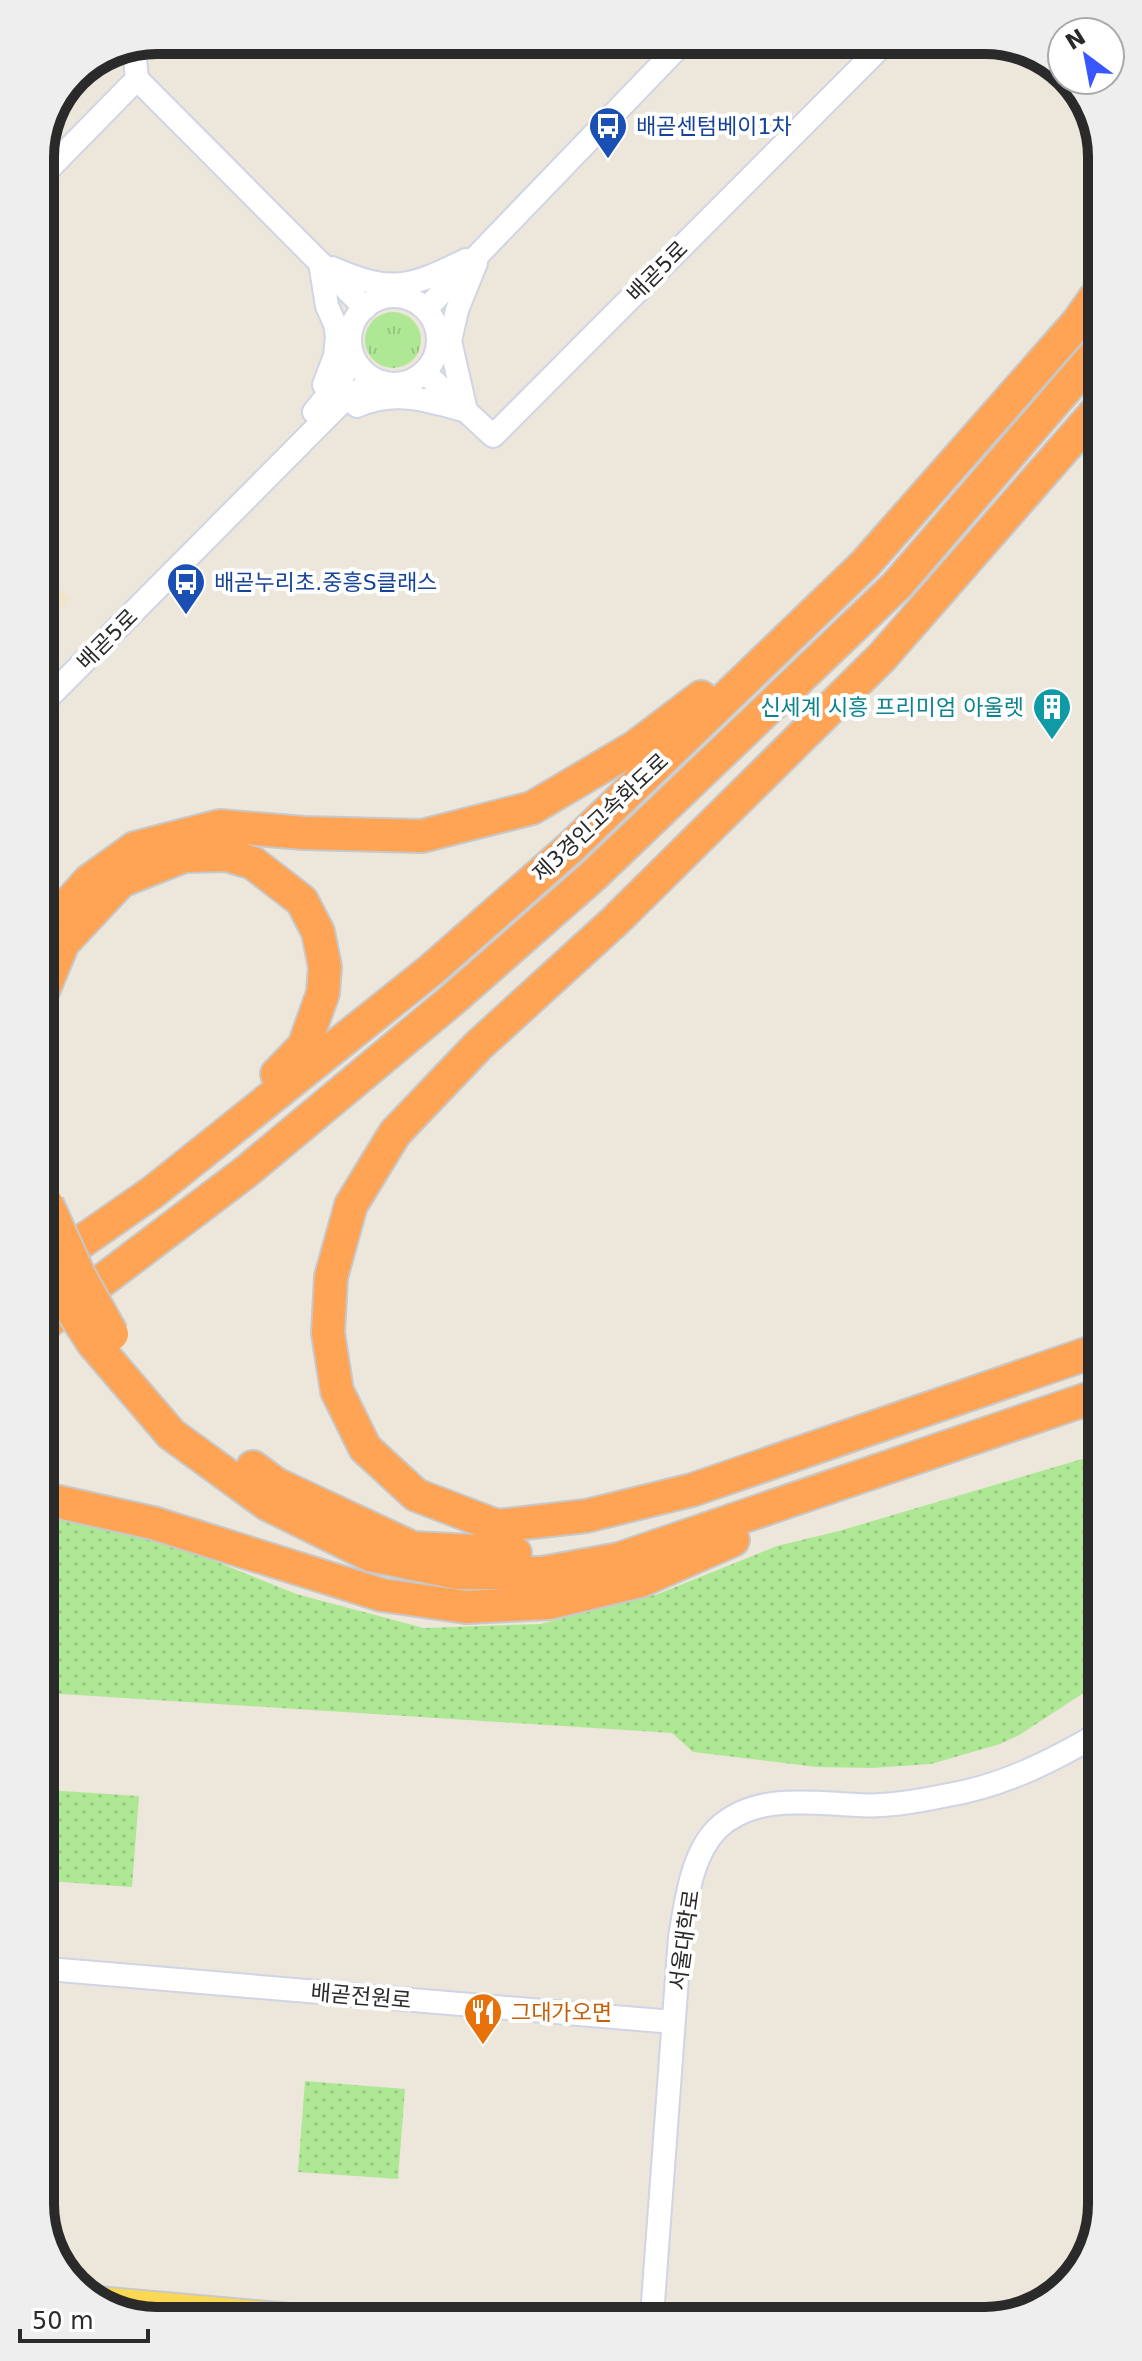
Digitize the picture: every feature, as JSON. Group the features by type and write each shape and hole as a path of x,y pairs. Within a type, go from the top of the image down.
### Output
{"highway":[{"name":"제3경인고속화도로","path":"54,1261 153,1192 431,970 547,868 865,564 1088,307"},
{"name":"제3경인고속화도로","path":"54,1317 247,1171 452,1000 594,875 897,585 1088,363"},
{"path":"1088,421 882,657 615,921 479,1045 395,1133 351,1205 331,1277 328,1333 337,1391 365,1448 416,1495 497,1526 586,1516 692,1490 1088,1353"},
{"path":"54,920 89,881 135,848 220,826 304,833 422,836 532,808 635,747 737,670 865,564"},
{"path":"54,965 63,943 121,881 184,856 227,855 253,863 302,901 318,932 325,967 323,993 304,1046 153,1192"},
{"path":"54,1215 103,1339 171,1434 267,1504 370,1555 458,1573 542,1573 619,1559 1088,1399"},
{"path":"54,1281 103,1339 184,1416 276,1484 413,1548 539,1554 614,1544 966,1416 1088,1363"},
{"path":"54,1501 153,1523 382,1595 466,1607 549,1603 640,1581 922,1456"}],"main road":[{"path":"135,2304 165,2307"}],"street":[{"path":"426,309 672,54"},
{"name":"배곧5로","path":"54,675 307,428 350,395 382,382 412,380 424,372 493,436 874,54"},
{"path":"135,57 137,79 365,308 383,297 399,296 413,300 426,309 437,334 437,348 424,372"},
{"path":"54,164 137,79"},
{"path":"320,263 364,282 406,285 431,277 481,252"},
{"path":"307,428 384,397 420,398 466,411 450,341 457,310 481,252"},
{"path":"307,428 335,356 335,324 327,306 320,263"},
{"name":"배곧5로","path":"54,692 307,428 338,383 352,353 349,342 351,327 365,308"},
{"path":"352,353 361,370 382,382"},
{"name":"서울대학로","path":"653,2307 680,1937 691,1882 715,1830 735,1815 791,1801 858,1806 897,1804 951,1795 1001,1782 1059,1757 1088,1740"},
{"name":"배곧전원로","path":"54,1970 673,2022"}],"shaded area":[{"path":"54,584 70,599 54,615"}],"green space":[{"path":"393,312 413,320 421,340 413,360 393,368 373,360 365,340 373,320"},
{"path":"1088,1457 1088,1690 1021,1734 1000,1744 931,1764 871,1768 817,1767 693,1752 672,1733 54,1693 54,1510 178,1546 296,1594 424,1628 540,1624 658,1594 777,1546 839,1531"},
{"path":"54,1790 139,1796 132,1887 54,1881"},
{"path":"305,2081 405,2089 398,2179 298,2172"}],"place":[{"name":"배곧센텀베이1차","path":"608,160"},
{"name":"배곧누리초.중흥S클래스","path":"186,616"},
{"name":"신세계 시흥 프리미엄 아울렛","path":"1052,741"},
{"name":"그대가오면","path":"483,2046"}]}
